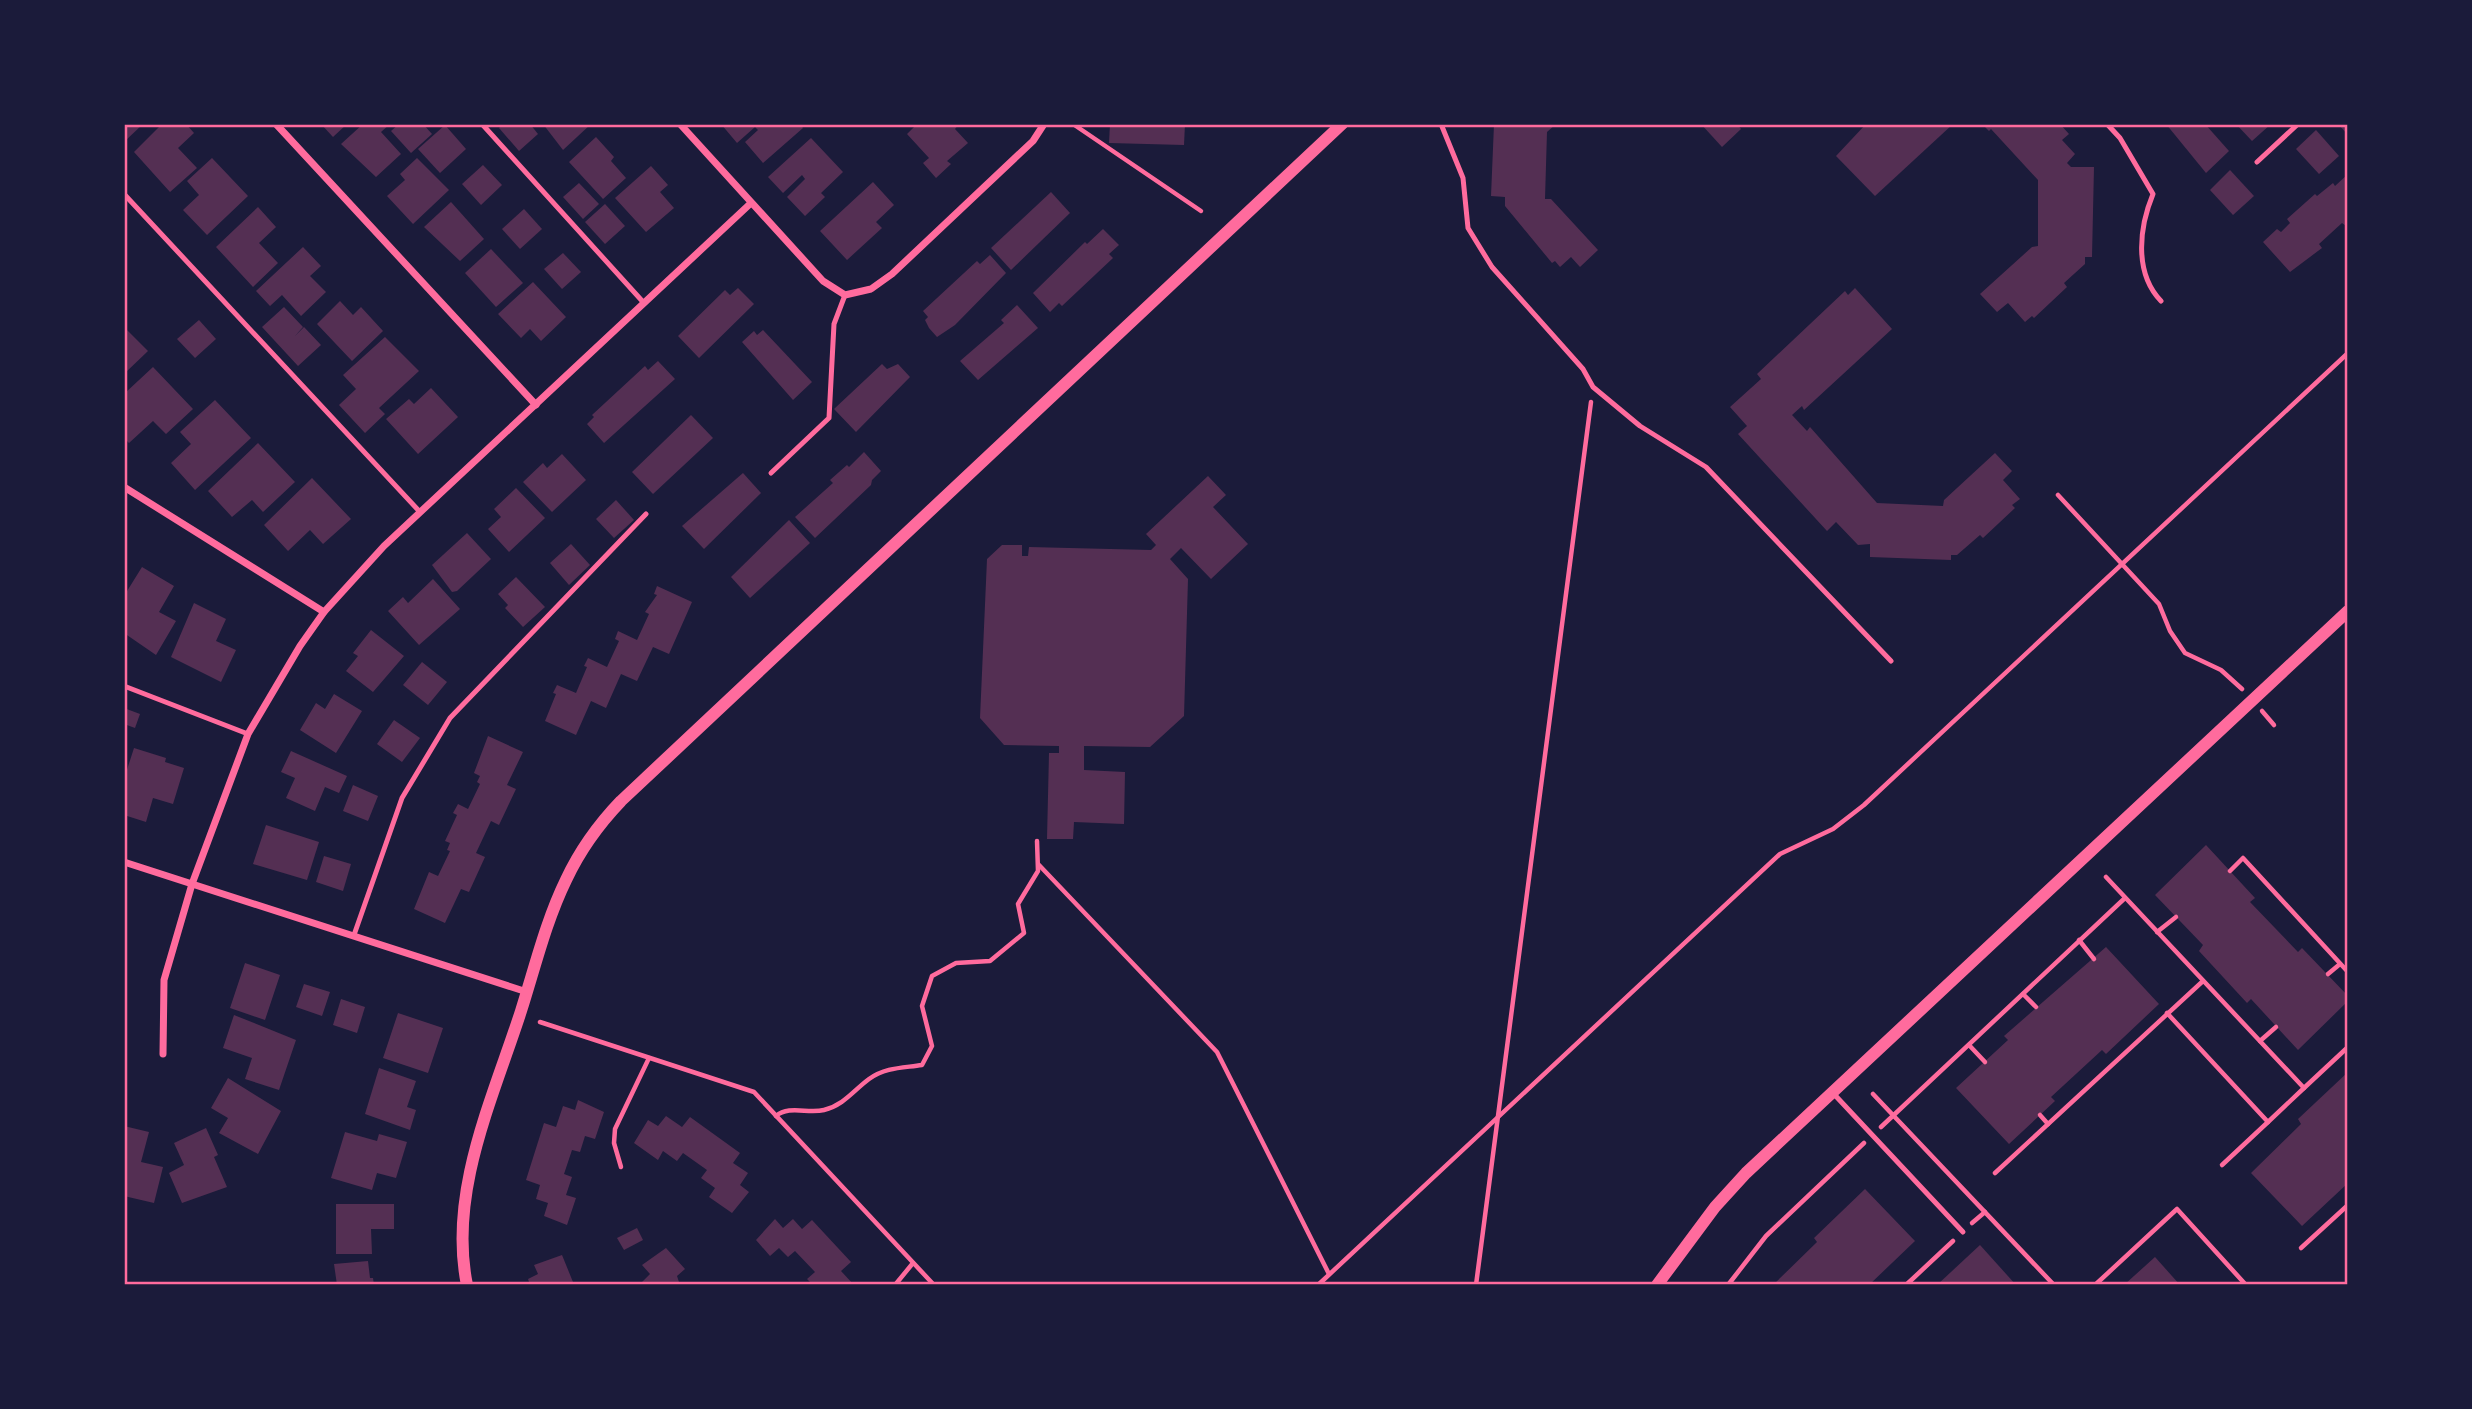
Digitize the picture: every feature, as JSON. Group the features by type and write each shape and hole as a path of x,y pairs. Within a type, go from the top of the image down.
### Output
{"street":[{"path":"276,124 536,405"},
{"path":"680,124 822,281 845,295 871,289 892,274 1033,141 1044,124"},
{"path":"467,1285 462,1239 463,1203 471,1172 565,881 583,847 607,816 1342,124"},
{"path":"163,1054 164,980 192,884 248,734 281,675 324,612 420,512 751,203"},
{"path":"124,487 324,612"},
{"path":"1657,1285 1715,1207 1832,1093 2348,611"},
{"path":"124,862 527,992"}],"lane":[{"path":"482,124 644,303"},
{"path":"1441,124 1463,178 1468,228 1492,267 1583,369 1593,387 1640,426 1706,467 1891,661"},
{"path":"2107,124 2120,138 2152,194 2146,211 2141,263 2151,290 2161,300"},
{"path":"2257,162 2298,124"},
{"path":"124,194 420,512"},
{"path":"771,473 829,418 834,324 845,295"},
{"path":"354,935 402,798 444,726 646,514"},
{"path":"124,686 248,734"},
{"path":"1832,1093 1963,1232"}],"path":[{"path":"1073,124 1201,211"},
{"path":"1318,1285 1780,854 1833,829 1864,805 2348,353"},
{"path":"1476,1285 1593,387"},
{"path":"2058,495 2159,604 2170,631 2185,653 2233,680"},
{"path":"776,1116 785,1110 825,1110 843,1102 870,1078 887,1069 922,1065 932,1046 922,1006 932,976 957,963 990,961 1024,933 1018,904 1036,878 1039,865 1037,841"},
{"path":"2230,871 2243,858 2348,972"},
{"path":"1039,865 1217,1052 1329,1274"},
{"path":"2106,877 2304,1088"},
{"path":"1728,1285 1766,1236 2125,898"},
{"path":"2157,932 2176,917"},
{"path":"2079,940 2094,958"},
{"path":"2328,974 2340,964"},
{"path":"1995,1173 2203,981"},
{"path":"2023,994 2036,1007"},
{"path":"2167,1013 2268,1122"},
{"path":"540,1022 753,1091 934,1285"},
{"path":"2260,1041 2276,1027"},
{"path":"1969,1045 1984,1062"},
{"path":"2222,1165 2348,1047"},
{"path":"621,1167 614,1143 615,1129 649,1058"},
{"path":"1873,1094 2054,1285"},
{"path":"2040,1115 2048,1124"},
{"path":"2301,1248 2348,1205"},
{"path":"2095,1285 2176,1209 2246,1285"},
{"path":"1906,1285 1984,1212"},
{"path":"895,1285 913,1263"}],"building":[{"path":"124,124 143,124 124,142"},
{"path":"162,124 186,124 194,133 178,148 197,168 170,192 134,152"},
{"path":"321,124 347,124 333,137"},
{"path":"363,124 390,124 381,132 401,154 376,177 341,144"},
{"path":"399,124 423,124 432,134 411,153 391,131"},
{"path":"503,124 530,124 538,134 519,151 499,128"},
{"path":"543,124 591,124 563,150"},
{"path":"721,124 800,124 803,128 763,163 745,142 758,130 755,127 737,143"},
{"path":"917,124 959,124 955,129 968,143 947,161 951,164 936,178 923,163 929,158 907,134"},
{"path":"1110,124 1185,124 1184,145 1109,143"},
{"path":"1494,124 1556,124 1547,132 1545,199 1551,199 1598,250 1580,267 1571,257 1560,267 1555,261 1552,263 1505,206 1505,197 1491,196"},
{"path":"1701,124 1737,124 1741,129 1722,147"},
{"path":"1866,124 1953,124 1875,196 1836,156"},
{"path":"1982,124 2060,124 2069,134 2062,140 2075,154 2067,163 2071,167 2094,167 2092,257 2085,257 2085,264 2064,283 2067,287 2034,318 2032,316 2025,322 2008,303 1997,312 1980,294 2032,247 2038,246 2038,180 1991,129 1989,131"},
{"path":"2166,124 2205,124 2229,151 2206,173"},
{"path":"2236,124 2271,124 2252,141"},
{"path":"2338,124 2348,124 2348,135"},
{"path":"445,125 466,149 440,173 418,149"},
{"path":"2316,130 2339,156 2319,174 2296,149"},
{"path":"596,137 614,157 611,161 626,178 603,199 569,162"},
{"path":"811,138 843,172 821,193 825,197 805,216 787,197 805,179 802,175 783,193 768,177"},
{"path":"212,158 248,196 207,235 183,210 199,195 187,181"},
{"path":"417,158 449,190 413,224 387,196 405,180 400,174"},
{"path":"483,165 502,185 481,205 462,184"},
{"path":"651,166 668,185 660,192 674,208 646,232 615,198"},
{"path":"2230,170 2254,196 2233,215 2210,190"},
{"path":"2348,174 2348,224 2346,226 2342,223 2319,244 2322,248 2290,272 2263,242 2277,229 2281,232 2290,223 2287,219 2315,194 2317,196 2333,183 2335,186"},
{"path":"873,182 894,205 876,222 882,228 847,260 820,231"},
{"path":"579,183 599,204 583,219 563,197"},
{"path":"1051,192 1070,213 1011,270 991,248"},
{"path":"451,202 484,239 460,261 424,227"},
{"path":"605,204 625,226 605,244 585,222"},
{"path":"258,207 276,227 259,243 278,263 253,287 216,247"},
{"path":"524,209 542,229 520,249 502,229"},
{"path":"1103,229 1119,245 1109,254 1113,258 1062,306 1059,303 1050,312 1033,293 1085,242 1087,244"},
{"path":"303,247 321,266 310,276 326,292 301,316 282,295 270,306 256,291"},
{"path":"491,249 523,283 496,307 465,273"},
{"path":"563,253 581,272 562,289 544,269"},
{"path":"990,255 1006,273 955,325 937,337 929,328 925,320 928,317 923,311 977,261 980,264"},
{"path":"533,282 566,317 541,341 530,329 521,338 498,314"},
{"path":"738,288 754,304 699,358 678,336 725,290 730,295"},
{"path":"1855,288 1892,329 1804,410 1802,406 1792,415 1807,431 1810,427 1877,503 1943,506 1944,500 1995,453 2012,471 2003,480 2020,499 2012,505 2015,508 1983,538 1980,535 1957,555 1951,555 1951,560 1870,557 1870,544 1858,545 1836,522 1827,531 1738,434 1747,426 1730,407 1761,379 1757,374 1845,291 1848,295"},
{"path":"340,301 353,315 361,307 383,331 352,361 317,324"},
{"path":"1017,305 1038,328 978,380 960,361 1004,323 1001,320"},
{"path":"284,307 303,327 295,336 304,327 321,345 298,366 262,327"},
{"path":"199,320 216,339 195,358 177,339"},
{"path":"124,327 148,351 124,374"},
{"path":"763,330 812,382 793,400 742,342 754,331 757,335"},
{"path":"385,337 419,371 379,408 385,414 365,433 339,405 356,389 343,375"},
{"path":"658,361 675,379 604,443 587,424 594,417 592,415 645,366 648,370"},
{"path":"882,364 887,369 898,364 910,377 856,432 834,409"},
{"path":"153,367 193,409 166,434 153,421 129,443 124,438 124,394"},
{"path":"431,388 458,417 418,454 386,419 409,399 414,404"},
{"path":"215,400 251,438 195,490 171,463 191,444 180,432"},
{"path":"691,415 713,438 653,494 632,472"},
{"path":"258,443 295,482 263,512 252,500 232,517 208,491"},
{"path":"864,452 881,471 871,485 815,538 795,517 833,483 830,480"},
{"path":"562,454 586,480 552,512 523,482 543,463 547,468"},
{"path":"743,473 761,493 704,549 682,526"},
{"path":"1208,476 1226,495 1213,507 1248,544 1211,579 1181,548 1170,559 1188,579 1184,716 1150,747 1084,746 1084,770 1125,772 1124,824 1074,822 1073,839 1047,839 1049,753 1059,753 1059,746 1004,745 980,718 987,559 1002,545 1022,545 1022,556 1028,556 1029,547 1151,550 1156,545 1146,534"},
{"path":"312,478 351,519 323,544 310,530 288,551 264,525"},
{"path":"516,488 545,518 509,552 488,529 501,517 494,509"},
{"path":"616,500 634,520 614,538 596,519"},
{"path":"789,520 810,543 750,598 731,577"},
{"path":"467,533 491,559 457,591 452,592 432,565"},
{"path":"571,544 590,565 569,585 550,563"},
{"path":"142,567 174,586 159,612 176,621 156,655 124,633 124,596"},
{"path":"516,577 545,607 523,627 505,608 508,605 498,594"},
{"path":"433,579 460,609 419,645 388,611 403,597 408,603"},
{"path":"657,586 692,602 669,654 653,647 637,681 621,674 606,708 591,701 576,735 545,721 557,685 576,693 588,658 607,667 619,641 615,639 618,631 637,640 649,614 645,612 657,595 654,594"},
{"path":"194,603 226,619 216,641 236,650 221,682 171,657"},
{"path":"371,630 404,656 373,692 346,671 358,656 353,653"},
{"path":"422,662 447,682 428,705 403,685"},
{"path":"334,694 362,711 336,753 300,730 316,703 325,709"},
{"path":"124,708 140,714 135,728 124,724"},
{"path":"394,720 420,738 402,762 377,744"},
{"path":"488,736 523,752 507,785 516,789 499,825 491,821 476,853 485,857 469,892 461,889 445,923 414,909 429,872 438,876 450,851 447,850 450,843 445,841 457,815 453,813 458,804 468,809 480,784 477,782 480,776 474,773"},
{"path":"134,748 166,758 165,762 184,768 173,804 153,798 146,822 124,815 124,779"},
{"path":"291,751 347,776 339,793 325,787 315,811 286,798 295,778 281,772"},
{"path":"353,785 378,796 368,821 343,811"},
{"path":"266,825 319,842 307,880 253,864"},
{"path":"2206,845 2255,898 2250,902 2298,952 2302,948 2348,996 2348,1001 2298,1050 2251,999 2247,1003 2199,951 2203,945 2155,895"},
{"path":"324,856 351,864 343,891 316,882"},
{"path":"2106,947 2159,1004 2106,1054 2102,1050 2051,1097 2055,1101 2009,1144 1956,1088 2008,1040 2004,1036"},
{"path":"245,963 280,975 265,1020 230,1008"},
{"path":"304,984 330,992 322,1016 296,1007"},
{"path":"341,999 365,1007 357,1033 333,1025"},
{"path":"398,1013 443,1028 428,1073 383,1058"},
{"path":"234,1015 296,1040 279,1090 245,1079 252,1058 223,1048"},
{"path":"379,1068 416,1081 407,1107 416,1110 410,1130 365,1114"},
{"path":"2348,1072 2348,1183 2302,1226 2251,1173 2301,1124 2298,1119"},
{"path":"228,1078 281,1111 258,1154 219,1133 228,1118 211,1108"},
{"path":"578,1100 604,1112 595,1139 585,1136 580,1152 572,1150 564,1174 572,1177 566,1195 576,1198 567,1225 544,1216 548,1203 536,1199 540,1185 526,1180 544,1123 556,1127 563,1106 575,1110"},
{"path":"666,1116 682,1127 690,1117 740,1153 733,1163 748,1173 740,1185 749,1192 732,1213 709,1197 715,1188 701,1178 707,1170 683,1153 677,1161 663,1151 658,1160 634,1143 648,1120 658,1126"},
{"path":"124,1126 149,1132 141,1162 163,1167 154,1203 124,1196"},
{"path":"206,1128 218,1155 214,1157 227,1187 182,1203 169,1173 184,1165 174,1143"},
{"path":"345,1132 377,1141 379,1134 407,1142 396,1178 377,1173 372,1190 331,1178"},
{"path":"1865,1189 1915,1241 1869,1285 1773,1285 1817,1242 1814,1238"},
{"path":"336,1204 394,1204 394,1229 371,1229 372,1254 336,1254"},
{"path":"775,1219 783,1228 793,1219 802,1229 812,1220 851,1262 841,1271 854,1285 813,1285 807,1279 815,1272 795,1251 788,1257 779,1248 770,1256 756,1240"},
{"path":"637,1228 643,1240 624,1250 617,1238"},
{"path":"1980,1245 2016,1285 1937,1285"},
{"path":"666,1248 685,1269 677,1276 680,1285 643,1285 641,1283 650,1274 642,1265"},
{"path":"562,1255 573,1282 565,1285 530,1285 528,1279 538,1274 534,1265"},
{"path":"2155,1257 2180,1285 2124,1285"},
{"path":"368,1261 370,1278 373,1278 374,1285 337,1285 334,1264"}]}
